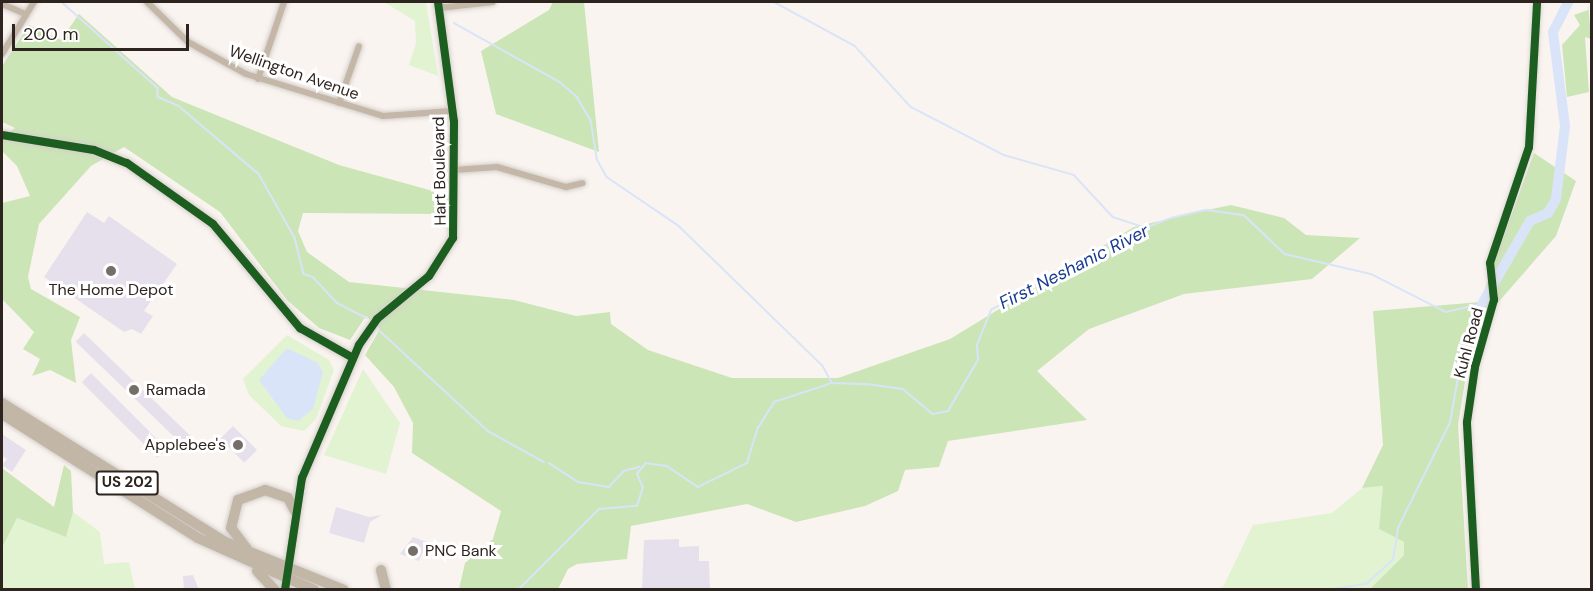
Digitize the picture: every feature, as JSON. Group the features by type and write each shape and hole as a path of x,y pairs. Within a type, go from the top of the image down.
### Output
{"highway":[{"name":"US 202","path":"2,403 163,506 257,557 284,579 344,590"},
{"name":"US 202","path":"2,414 245,562 314,590"},
{"path":"257,557 231,528 238,500 265,490 288,498 295,511"},
{"path":"245,562 275,590"},
{"path":"381,570 386,590"}],"street":[{"path":"2,54 34,2"},
{"name":"Wellington Avenue","path":"147,2 200,50 258,79 383,116 453,111"},
{"path":"258,79 284,2"},
{"path":"438,4 493,2"},
{"name":"Kuhl Road","path":"1476,590 1466,436 1474,367 1494,293 1490,278 1492,254 1529,147 1537,2"},
{"path":"2,4 26,14"},
{"name":"Hart Boulevard","path":"284,579 302,478 353,358 377,319 429,276 447,252 456,224 453,111 438,4"},
{"path":"339,103 359,46"},
{"path":"2,135 94,150 127,163 213,224 309,336 353,358"},
{"path":"454,170 497,167 566,187 583,183"}],"green space":[{"path":"384,2 426,2 438,76 409,65 416,43 415,21"},
{"path":"553,2 584,2 599,152 496,114 481,51 549,10"},
{"path":"1588,2 1591,39 1585,37 1589,92 1567,97 1562,45 1580,25 1574,15 1588,10"},
{"path":"79,14 172,97 339,165 451,196 448,213 442,214 303,213 298,231 307,252 349,282 514,300 576,316 610,312 611,324 648,350 732,378 838,378 950,339 1134,227 1207,210 1231,205 1284,218 1306,235 1360,238 1312,279 1184,294 1089,329 1037,371 1087,420 948,441 939,467 905,470 898,491 865,506 796,522 747,504 631,526 627,559 577,564 568,569 558,589 459,589 465,563 493,539 501,511 412,453 413,423 394,387 365,355 380,329 366,316 350,340 319,328 287,300 220,212 124,147 91,166 39,224 28,277 31,289 80,317 71,340 76,383 50,370 32,376 40,359 23,349 34,332 2,299 2,203 30,196 17,166 2,151 2,138 15,128 2,122 2,66 29,25 61,40"},
{"path":"1534,153 1576,181 1556,236 1481,322 1467,369 1458,425 1468,589 1370,589 1404,555 1404,542 1379,529 1383,486 1362,488 1383,445 1373,311 1480,302"},
{"path":"287,335 329,360 334,370 316,419 304,431 281,426 249,395 243,379"},
{"path":"363,369 400,423 386,474 324,455"},
{"path":"64,465 71,471 73,512 66,537 17,518 2,548 2,468 54,507"},
{"path":"1384,486 1379,529 1404,542 1404,555 1370,589 1213,590 1223,587 1253,525 1332,513 1362,488"},
{"path":"73,512 100,532 104,564 129,562 135,589 2,589 2,548 17,518 66,537"}],"water":[{"path":"287,348 318,363 323,372 313,409 298,421 287,418 259,380"}],"building":[{"name":"The Home Depot","path":"87,212 104,223 109,216 177,264 144,311 153,316 141,334 132,329 124,332 44,277"},
{"name":"Ramada","path":"84,333 193,438 184,447 76,342"},
{"name":"Ramada","path":"91,373 167,449 157,458 82,382"},
{"name":"Applebee's","path":"233,426 257,450 244,463 220,439"},
{"path":"2,434 26,450 12,472 2,465 7,459 2,456"},
{"path":"336,507 369,517 382,515 370,522 364,543 329,533"},
{"name":"PNC Bank","path":"413,537 427,542 419,561 400,554"},
{"path":"679,539 679,547 699,546 699,561 709,561 710,590 642,590 644,540"},
{"path":"193,575 199,590 184,590 183,576"}],"waterway":[{"path":"62,2 158,88 158,97 179,106 259,174 295,238 304,274 313,277 337,303 366,318"},
{"path":"774,2 855,46 911,107 1004,155 1074,175 1113,217 1144,227"},
{"path":"1482,304 1530,221 1548,213 1556,199 1565,126 1553,32 1568,2"},
{"path":"454,23 560,82 577,97 591,120 597,159 607,177 679,226 823,366 832,383"},
{"name":"First Neshanic River","path":"518,590 599,509 637,506 643,488 637,474 646,463 667,466 698,487 747,463 758,428 774,402 832,383 867,384 903,389 933,414 948,411 978,360 977,345 991,310 1125,236 1171,218 1207,210 1244,215 1285,254 1371,274 1446,312 1482,304"},
{"path":"1327,590 1366,584 1393,560 1398,528 1450,423 1464,344 1479,308"},
{"path":"379,330 488,431 544,462"},
{"path":"549,463 578,482 609,487 624,471 639,467"}],"cycle path":[{"path":"285,590 302,478 359,345 377,319 429,276 453,238 454,122 438,2"},
{"path":"1476,590 1467,422 1475,367 1494,300 1490,263 1529,147 1537,2"},
{"path":"2,135 94,150 127,163 213,224 300,328 353,358"}],"place":[{"name":"The Home Depot","path":"111,271"},
{"name":"Ramada","path":"134,390"},
{"name":"Applebee's","path":"238,445"},
{"name":"PNC Bank","path":"413,551"}]}
